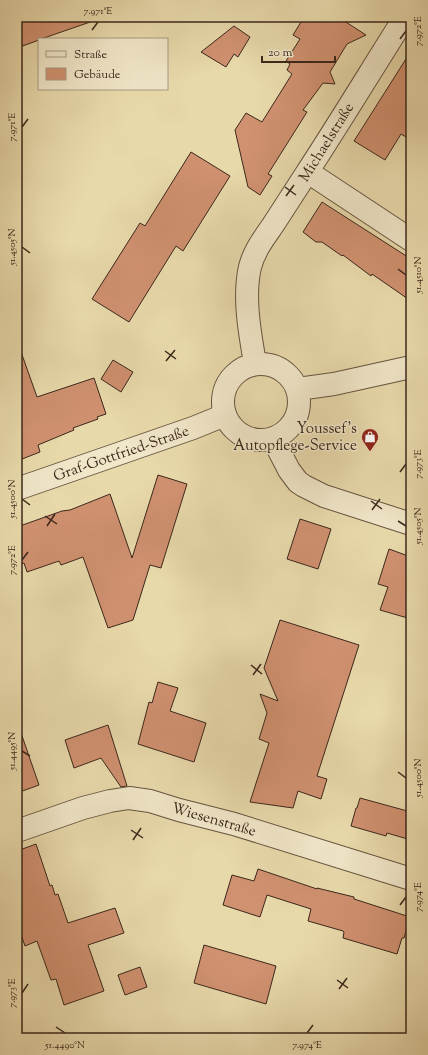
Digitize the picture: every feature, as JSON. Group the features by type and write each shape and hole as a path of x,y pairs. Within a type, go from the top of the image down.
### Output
{"street":[{"name":"Michaelstraße","path":"255,364 250,333 247,284 253,258 405,17"},
{"path":"308,172 411,240"},
{"path":"255,364 269,364 281,368 292,377 298,389 300,405 296,419 286,431 273,439 261,440 250,438 239,433 231,425 225,415 223,404 224,393 228,382 244,367 255,364"},
{"path":"298,389 334,384 411,367"},
{"name":"Graf-Gottfried-Straße","path":"17,489 193,428 225,415"},
{"path":"273,439 289,470 298,482 304,486 324,496 411,524"},
{"name":"Wiesenstraße","path":"17,831 110,800 129,798 150,801 234,824 411,879"}],"building":[{"path":"17,17 95,17 96,20 44,38 38,38 38,40 17,48"},
{"path":"304,17 338,17 366,35 347,44 330,72 335,84 323,83 303,110 307,112 268,174 272,176 260,195 248,187 235,130 246,113 262,122 292,74 287,70 290,64 286,61 300,39 293,35"},
{"path":"234,26 250,37 238,57 234,54 226,67 201,52"},
{"path":"411,51 411,140 401,134 385,160 354,141"},
{"path":"191,152 230,176 183,251 176,246 129,322 92,299 140,223 145,226"},
{"path":"322,202 411,259 411,301 372,274 371,276 343,255 342,256 322,242 316,242 303,232"},
{"path":"17,349 20,349 37,397 94,378 106,414 97,417 98,419 73,428 74,430 38,445 40,452 17,461"},
{"path":"113,360 133,372 121,392 101,379"},
{"path":"158,475 187,484 161,568 150,565 133,620 108,628 83,557 61,565 59,561 27,572 24,563 22,564 17,550 17,527 62,511 70,510 110,494 132,558"},
{"path":"300,519 331,529 318,569 287,559"},
{"path":"389,549 411,557 411,619 380,610 388,587 378,584"},
{"path":"280,620 359,645 317,776 327,779 321,799 298,791 293,808 250,802 269,743 259,739 267,713 260,694 278,701 264,668"},
{"path":"158,682 178,688 170,711 206,723 194,762 138,744 149,702 152,703"},
{"path":"108,725 127,786 121,787 101,758 74,768 65,740"},
{"path":"17,730 20,730 39,785 17,793"},
{"path":"360,798 411,812 411,840 387,833 386,836 351,826"},
{"path":"36,844 50,886 52,885 55,895 58,894 68,923 115,908 124,933 88,945 104,991 64,1005 56,979 51,980 37,941 25,946 17,923 17,851"},
{"path":"258,869 317,889 354,897 354,899 410,917 404,938 402,938 397,954 343,938 343,931 308,921 311,909 267,895 260,917 223,905 232,875 254,881"},
{"path":"204,945 276,966 266,1004 194,983"},
{"path":"140,967 147,987 125,995 118,975"}],"place":[{"name":"Youssef's Autopflege-Service","path":"370,452"}]}
